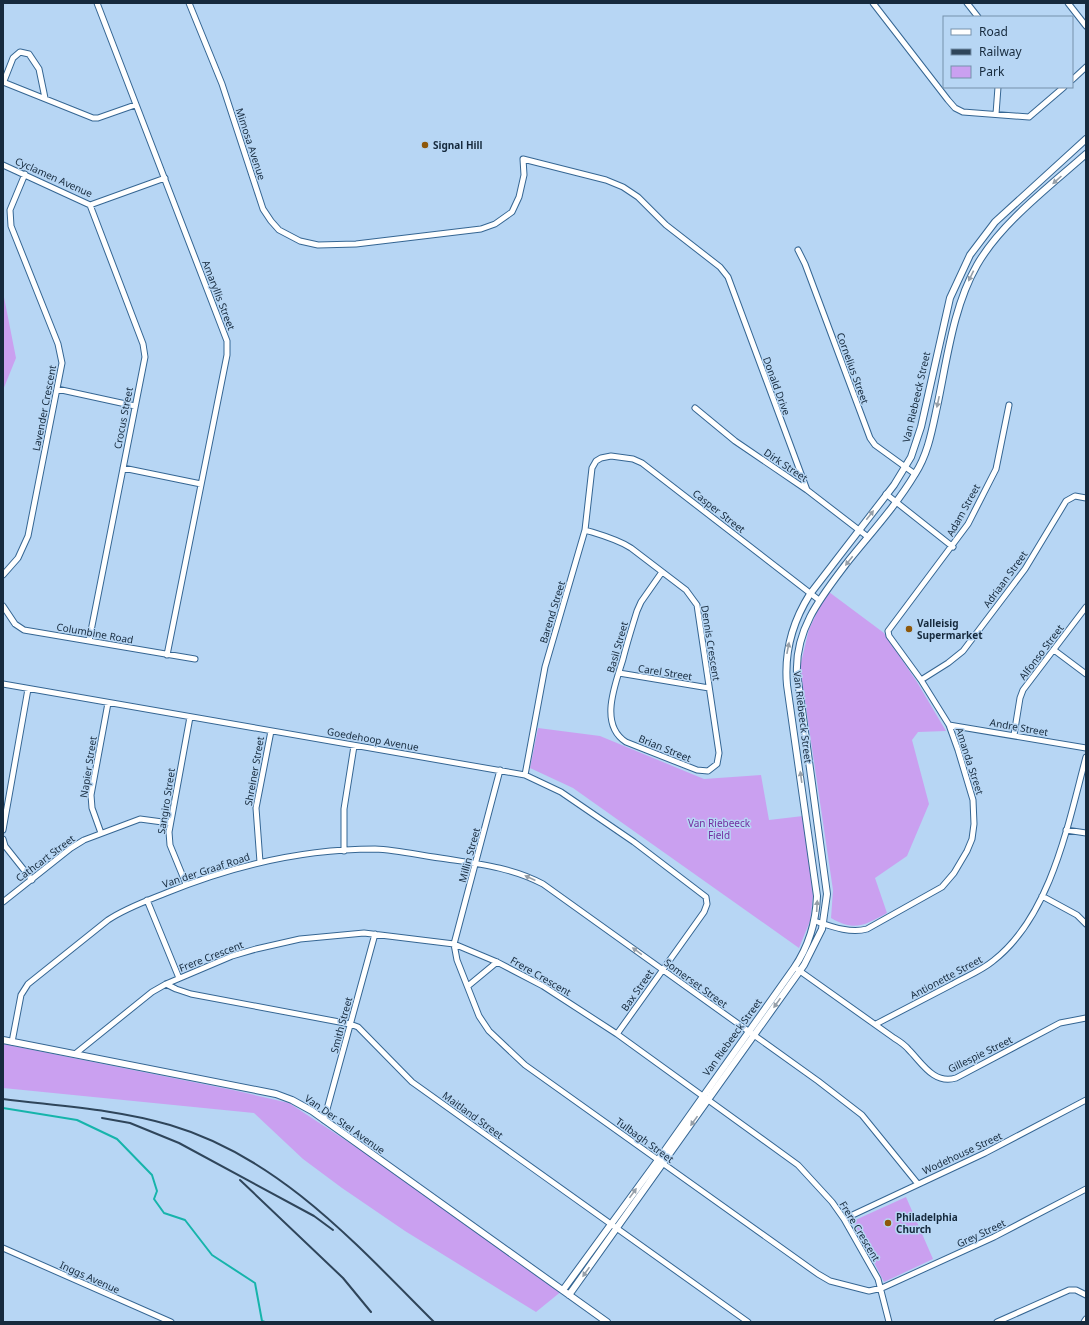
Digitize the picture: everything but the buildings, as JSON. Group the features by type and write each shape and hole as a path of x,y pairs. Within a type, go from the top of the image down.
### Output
{"street":[{"name":"Amaryllis Street","path":"97,3 227,341 227,355 167,655"},
{"name":"Mimosa Avenue","path":"190,3 222,84 266,215 275,227 300,241 318,245 356,244 468,231 496,224 507,217 516,206 524,175 523,159 606,180 623,187 638,197 666,225 720,267 728,277 731,288"},
{"path":"873,3 953,106 963,112 1030,117 1063,88"},
{"path":"967,3 977,16"},
{"path":"1068,3 1086,26"},
{"path":"45,98 39,69 29,54 20,52 15,55 3,82 93,118 102,117 135,105"},
{"path":"1073,79 1086,67"},
{"path":"996,114 998,88"},
{"name":"Van Riebeeck Street","path":"563,1290 610,1224 709,1100 755,1036 797,970 810,938 817,902 816,881 786,670 787,655 792,631 799,613 810,594 905,467 919,438 950,298 961,272 975,247 1003,214 1086,139"},
{"name":"Van Riebeeck Street","path":"569,1295 596,1258 702,1096 748,1031 815,946 823,924 827,903 827,878 797,669 802,635 819,600 895,502 921,463 932,430 960,302 984,253 1009,224 1086,154"},
{"name":"Cyclamen Avenue","path":"3,165 90,205 165,178"},
{"name":"Lavender Crescent","path":"3,575 18,558 28,536 62,363 61,352 13,232 10,219 12,205 25,174"},
{"name":"Crocus Street","path":"89,641 144,356 143,344 90,205"},
{"path":"975,247 984,253"},
{"name":"Cornelius Street","path":"798,250 813,284 870,438 875,445 915,474"},
{"name":"Donald Drive","path":"731,288 807,490"},
{"path":"57,389 135,406"},
{"name":"Adam Street","path":"889,630 953,547 968,524 996,469 1009,405"},
{"name":"Dirk Street","path":"695,408 735,441 807,490 868,537"},
{"name":"Barend Street","path":"525,775 545,667 584,530 591,471 596,461 601,458"},
{"name":"Casper Street","path":"601,458 626,458 642,463 819,600"},
{"path":"123,468 201,484"},
{"path":"886,494 953,547"},
{"name":"Adriaan Street","path":"921,680 948,663 963,651 1025,569 1068,498 1075,496 1086,498"},
{"name":"Dennis Crescent","path":"584,530 621,542 688,592 697,605 720,757 717,764 710,770"},
{"name":"Basil Street","path":"616,734 612,723 611,701 618,673 639,606 662,572"},
{"name":"Columbine Road","path":"3,606 20,628 195,659"},
{"name":"Alfonso Street","path":"1014,735 1020,698 1023,690 1086,607"},
{"name":"Amanda Street","path":"814,921 856,930 866,929 942,887 962,861 972,839 974,805 949,724 921,680 889,636 889,630"},
{"path":"1054,650 1086,674"},
{"name":"Carel Street","path":"618,673 709,688"},
{"name":"Goedehoop Avenue","path":"3,684 525,775 562,792 634,842 705,895"},
{"path":"3,830 28,689"},
{"name":"Napier Street","path":"101,834 92,808 91,795 108,703"},
{"name":"Sangiro Street","path":"186,884 170,846 170,823 190,717"},
{"name":"Andre Street","path":"949,724 1086,748"},
{"name":"Shreiner Street","path":"260,862 256,812 271,730"},
{"name":"Brian Street","path":"616,734 626,742 697,770 703,772 710,770"},
{"path":"344,850 344,809 354,746"},
{"name":"Antionette Street","path":"876,1024 993,961 1006,949 1027,923 1055,868 1086,757"},
{"name":"Millin Street","path":"454,944 500,770"},
{"name":"Cathcart Street","path":"3,902 76,844 140,819 170,823"},
{"path":"1066,830 1086,834"},
{"path":"3,839 5,846 32,880"},
{"name":"Van der Graaf Road","path":"12,1042 20,1000 25,987 108,920 122,911 186,884 260,862 290,856 344,850 376,849 476,863"},
{"name":"Somerset Street","path":"476,863 511,870 542,884 755,1036 855,1109 918,1184"},
{"name":"Bax Street","path":"617,1034 704,912 707,904 705,895"},
{"path":"1042,896 1077,915 1086,924"},
{"path":"147,900 179,978"},
{"name":"Frere Crescent","path":"75,1054 141,1001 166,984 232,956 277,944 334,935 375,934 454,944 497,962 543,986 617,1034 798,1165 824,1192 844,1219 882,1288 889,1322"},
{"name":"Smith Street","path":"324,1120 375,934"},
{"name":"Tulbagh Street","path":"454,944 458,960 479,1016 485,1026 514,1056 822,1277 869,1291 882,1288"},
{"path":"468,986 497,962"},
{"name":"Gillespie Street","path":"797,970 876,1024 908,1048 934,1075 950,1079 956,1078 1060,1023 1086,1018"},
{"name":"Maitland Street","path":"166,984 191,994 350,1024 362,1030 412,1082 748,1322"},
{"name":"Van Der Stel Avenue","path":"3,1040 276,1094 299,1103 608,1322"},
{"name":"Wodehouse Street","path":"844,1219 985,1153 1086,1100"},
{"name":"Grey Street","path":"882,1288 994,1237 1086,1189"},
{"name":"Inggs Avenue","path":"3,1248 171,1322"},
{"path":"590,1253 596,1258"},
{"path":"997,1322 1069,1290 1076,1290 1086,1295"}],"green space":[{"path":"3,292 16,358 3,390"},
{"path":"829,592 884,633 917,682 946,731 918,732 912,740 929,804 907,856 875,878 887,913 866,924 853,926 831,918 833,890 800,667 809,629 822,602"},
{"name":"Van Riebeeck Field","path":"538,728 600,736 704,779 761,775 769,820 803,816 813,896 810,921 799,948 573,788 530,768"},
{"path":"3,1044 233,1090 289,1103 417,1187 563,1290 536,1312 405,1231 342,1188 303,1159 254,1113 3,1088"},
{"path":"906,1197 933,1259 884,1282 853,1221"}],"waterway":[{"path":"3,1108 77,1120 117,1139 152,1175 157,1191 154,1199 164,1213 185,1220 212,1255 255,1283 262,1321 265,1322"}],"railway":[{"path":"3,1099 87,1109 129,1115 150,1120 170,1125 209,1139 246,1158 281,1181 314,1206 345,1234 434,1322"},
{"path":"102,1118 130,1123 179,1143 314,1216 333,1230"},
{"path":"240,1180 343,1278 371,1312"}],"place":[{"name":"Signal Hill","path":"425,145"},
{"name":"Valleisig Supermarket","path":"909,629"},
{"name":"Philadelphia Church","path":"888,1223"}]}
